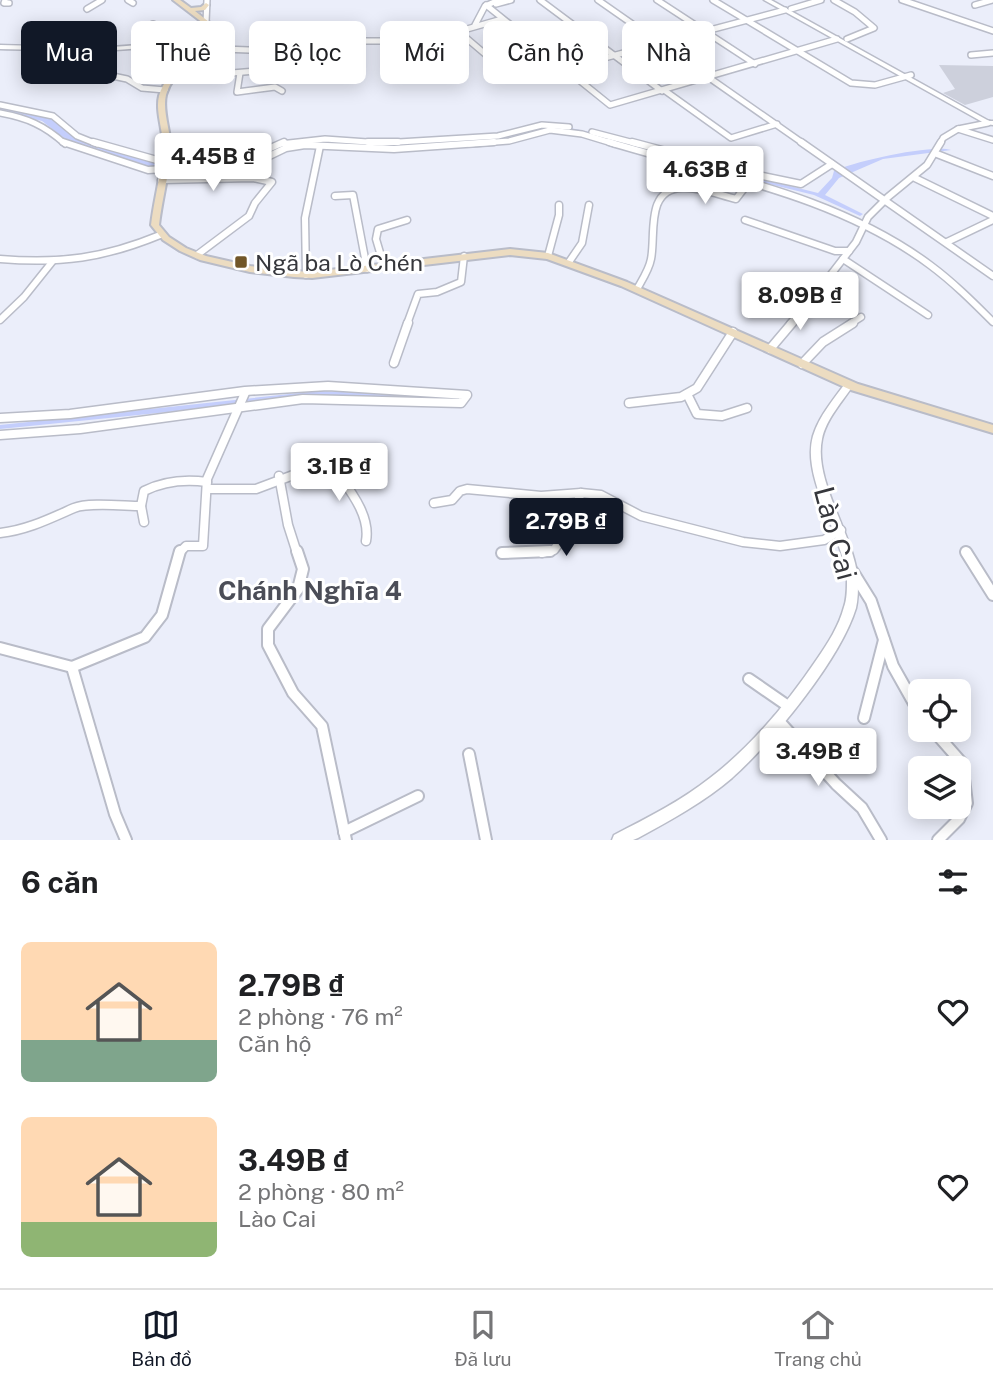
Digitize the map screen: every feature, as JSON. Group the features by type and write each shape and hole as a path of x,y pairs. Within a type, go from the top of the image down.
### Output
{"main road":[{"path":"176,0 201,21"},
{"path":"190,10 203,9 206,3"},
{"path":"169,84 162,100 167,140 155,225 160,235 197,255 266,272 306,275 510,252 548,256 636,289 849,384 993,429"}],"street":[{"path":"87,9 102,0"},
{"path":"475,25 488,4 499,0"},
{"path":"488,4 511,0"},
{"path":"540,0 663,91 732,138 777,124"},
{"path":"598,0 628,21"},
{"path":"657,0 690,21"},
{"path":"713,0 854,84 875,85 910,78"},
{"path":"767,0 847,39 855,46"},
{"path":"776,0 788,9"},
{"path":"715,28 821,0"},
{"path":"834,0 855,12 874,28 847,39"},
{"path":"902,0 993,31"},
{"path":"911,3 924,0"},
{"path":"975,5 992,0"},
{"path":"206,3 206,21"},
{"path":"488,4 504,21"},
{"path":"469,27 502,19"},
{"path":"820,27 990,123"},
{"path":"715,38 755,64"},
{"path":"715,76 837,39"},
{"path":"469,40 483,52"},
{"path":"0,47 21,47"},
{"path":"971,55 993,52"},
{"path":"608,56 622,53"},
{"path":"235,73 249,72"},
{"path":"240,73 237,92 275,88 282,91"},
{"path":"117,77 127,79 142,88 165,90"},
{"path":"715,81 993,276"},
{"path":"583,84 610,105 686,84"},
{"path":"0,105 41,112 77,136 152,161 163,169 257,162 286,145 325,139 382,144 498,136 552,124 801,184 834,166"},
{"path":"0,113 31,118 51,130 65,144 135,166 272,182 254,203 249,216 197,255"},
{"path":"829,277 884,201 915,178 937,154 943,138 958,129 990,123"},
{"path":"51,130 64,125"},
{"path":"958,129 993,140"},
{"path":"286,145 394,149 481,144 523,138 550,130 613,139 831,209 944,273 970,295 993,322"},
{"path":"516,131 523,138"},
{"path":"306,275 304,218 320,146"},
{"path":"937,154 993,176"},
{"path":"636,289 651,259 656,224 653,213 661,195 671,189 684,188 736,199 751,174"},
{"path":"915,178 993,218"},
{"path":"335,196 353,195 367,269"},
{"path":"548,256 559,215 559,205"},
{"path":"569,262 582,243 589,205"},
{"path":"947,242 993,218"},
{"path":"384,266 376,239 378,229 407,220"},
{"path":"745,220 835,251 849,251"},
{"path":"0,259 82,261 120,252 160,235"},
{"path":"394,363 418,294 438,292 461,282 464,256"},
{"path":"843,259 928,315"},
{"path":"0,320 52,262"},
{"path":"770,349 811,299"},
{"path":"802,364 823,342 861,317"},
{"path":"629,403 681,397 697,388 733,332"},
{"name":"Lào Cai","path":"619,840 658,821 702,792 749,753 778,720 843,626 850,608 851,569 841,530 816,464 817,439 849,384"},
{"path":"0,418 70,414 245,391 328,386 467,395 461,403 303,399 239,405 80,429 0,435"},
{"path":"0,648 72,667 121,649 145,637 155,627 169,595 180,549 186,546 203,546 207,485 245,393"},
{"path":"687,394 697,414 713,417 731,415 747,408"},
{"path":"144,522 141,506 144,491 152,487 189,479 241,491 261,488 279,478 309,468 333,466 357,504 369,532 366,541"},
{"path":"279,478 288,524 303,569 298,589 268,629 268,645 293,693 322,726 345,836 418,796"},
{"path":"434,503 452,500 460,491 467,489 541,496 582,493 601,495 641,516 743,542 780,546 824,540 841,530"},
{"path":"502,553 540,553 554,550 564,536 582,493"},
{"path":"0,533 19,531 76,507 141,506"},
{"path":"966,552 993,596"},
{"path":"851,569 871,601 893,666 908,693"},
{"path":"864,718 884,640"},
{"path":"72,667 79,702 104,775 113,817 126,840"},
{"path":"749,679 788,706"},
{"path":"778,720 836,784 862,808 881,840"},
{"path":"938,840 958,819 967,803 962,763 944,742"},
{"path":"468,754 486,840"}],"water":[{"path":"0,107 43,113 80,140 156,162 254,158 284,144 331,141 379,146 506,138 540,128 561,126 632,141 694,162 818,193 832,178 834,171 844,167 927,149 951,150 883,159 839,178 825,195 863,214 860,216 814,195 691,165 630,144 560,129 519,138 402,148 295,145 255,161 155,168 73,145 42,121 0,111"},
{"path":"318,391 462,397 459,400 370,397 237,405 0,429 0,425"}],"building":[{"path":"939,65 993,66 993,97 965,105 943,93 955,89"}],"place":[{"name":"Ngã ba Lò Chén","path":"241,262"}],"district":[{"name":"Chánh Nghĩa 4","path":"310,590"}]}
